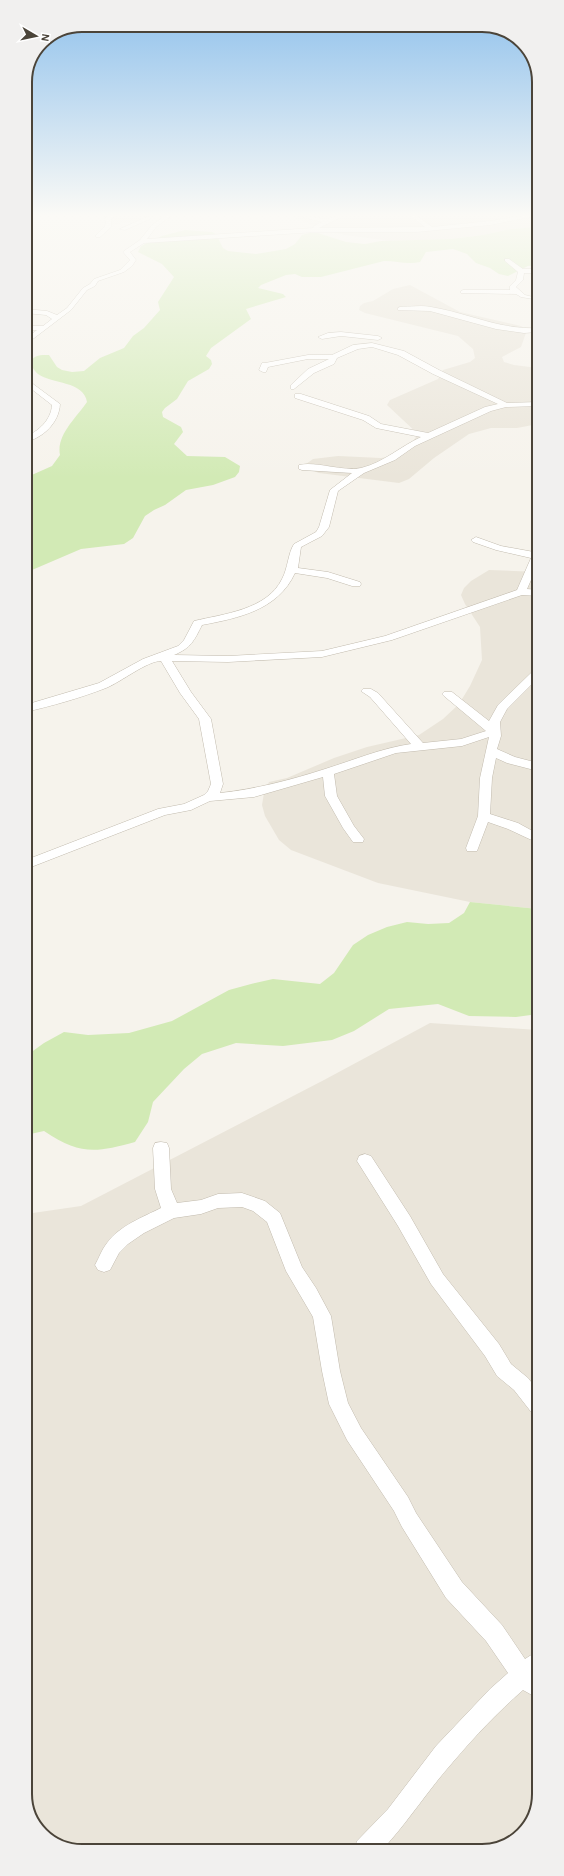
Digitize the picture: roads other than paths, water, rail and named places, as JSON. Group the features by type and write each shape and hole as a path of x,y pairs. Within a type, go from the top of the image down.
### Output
{"street":[{"path":"32,337 55,318 69,309 73,304"},
{"path":"400,309 432,309 494,327 517,331 532,330"},
{"path":"32,312 47,313 55,316 55,318"},
{"path":"32,328 44,328"},
{"path":"322,337 328,334 338,334 379,338 372,345"},
{"path":"263,370 265,365 279,361 308,357 333,357 356,347 372,345 391,348 436,372 506,404"},
{"path":"294,387 311,371 331,362 333,357"},
{"path":"32,385 56,404 56,407 50,421 37,436 32,438"},
{"path":"298,396 366,418 379,426 406,430 428,436"},
{"path":"162,657 182,648 189,641 198,623 252,609 271,600 283,588 292,570 297,546 319,534 324,527 334,490 361,471 392,458 428,436 488,409 506,404 532,404"},
{"path":"302,467 361,471"},
{"path":"476,540 499,548 532,553"},
{"path":"521,592 532,567"},
{"path":"292,570 328,575 356,584"},
{"path":"32,707 98,688 114,681 150,659 162,657 228,660 322,654 388,638 521,592 532,593"},
{"path":"32,863 162,812 187,807 208,798 214,793 217,784 205,719 162,657"},
{"path":"472,848 484,816 486,778 495,736 494,722 502,707 532,678"},
{"path":"367,691 374,696 420,747"},
{"path":"448,694 466,707 494,732"},
{"path":"208,798 254,793 328,772 394,750 462,742 494,732"},
{"path":"491,751 512,760 532,765"},
{"path":"328,772 331,796 349,828 358,839"},
{"path":"484,816 513,826 532,835"},
{"path":"161,1148 163,1189 171,1211"},
{"path":"365,1161 404,1221 438,1279 492,1350 504,1370 521,1384 532,1398"},
{"path":"104,1265 113,1248 122,1239 138,1228 171,1211 201,1207 218,1202 242,1200 259,1206 274,1218 294,1271 310,1293 322,1316 331,1372 339,1404 354,1434 401,1504 409,1520 454,1590 532,1673"},
{"path":"371,1844 396,1816 444,1754 498,1697 532,1676"}]}
